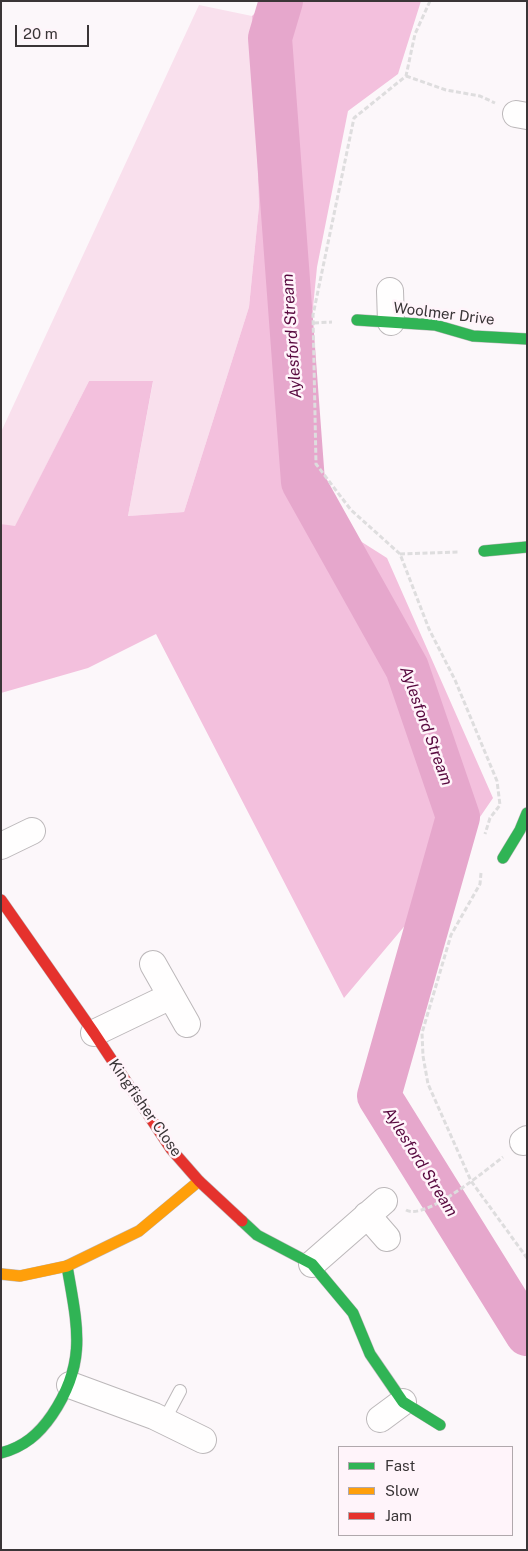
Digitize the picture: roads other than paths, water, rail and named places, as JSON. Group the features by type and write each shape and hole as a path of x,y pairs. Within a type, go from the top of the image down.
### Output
{"street":[{"path":"390,291 391,322"},
{"name":"Woolmer Drive","path":"358,320 435,325 473,336 527,339"},
{"path":"484,551 527,547"},
{"path":"503,858 525,826"},
{"path":"1,846 32,832"},
{"name":"Kingfisher Close","path":"1,900 94,1033 171,1149 199,1180 258,1235 312,1264 353,1313 370,1354 403,1402 440,1425"},
{"path":"153,964 186,1024"},
{"path":"94,1033 171,996"},
{"path":"1,1274 20,1276 68,1266 139,1231 199,1180"},
{"path":"312,1264 376,1208 387,1238"},
{"path":"1,1453 21,1446 42,1430 70,1385 77,1351 77,1339 68,1266"},
{"path":"70,1385 164,1421 203,1440"},
{"path":"380,1419 403,1402"}],"lane":[{"path":"164,1421 180,1390"}],"waterway":[{"name":"Aylesford Stream","path":"281,1 270,38 303,482 407,668 458,817 379,1096 527,1334"}]}
